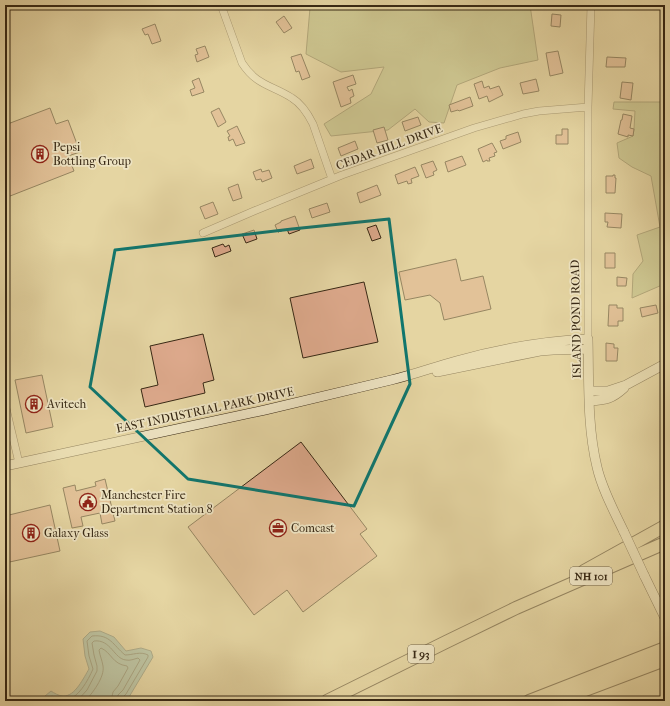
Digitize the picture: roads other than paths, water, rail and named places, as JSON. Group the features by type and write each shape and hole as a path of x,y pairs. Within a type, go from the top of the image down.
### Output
{"highway":[{"name":"I 93","path":"327,701 516,608 665,526"},
{"name":"NH 101","path":"516,608 665,543"},
{"path":"529,701 665,648"},
{"path":"556,701 665,660"}],"street":[{"path":"221,5 242,63 247,71 260,82 292,97 310,116 332,179"},
{"name":"ISLAND POND ROAD","path":"591,5 588,107 588,349 593,450 603,485 665,618"},
{"name":"CEDAR HILL DRIVE","path":"204,233 332,179 474,128 539,111 588,107"},
{"name":"EAST INDUSTRIAL PARK DRIVE","path":"410,376 424,370 501,350 531,344 588,339"},
{"name":"EAST INDUSTRIAL PARK DRIVE","path":"5,466 265,410 410,376 540,351 588,349"},
{"path":"589,391 608,391 626,385 665,364"},
{"path":"590,400 600,400 613,397 626,385"},
{"path":"5,404 19,463"}],"water":[{"path":"100,631 114,637 126,651 141,648 151,651 153,657 129,697 123,701 46,701 45,696 51,691 63,696 71,693 79,686 89,669 85,656 83,639 90,632"}],"place":[{"name":"Pepsi Bottling Group","path":"40,154"},
{"name":"Avitech","path":"34,404"},
{"name":"Manchester Fire Department Station 8","path":"88,502"},
{"name":"Comcast","path":"278,528"},
{"name":"Galaxy Glass","path":"31,533"}]}
